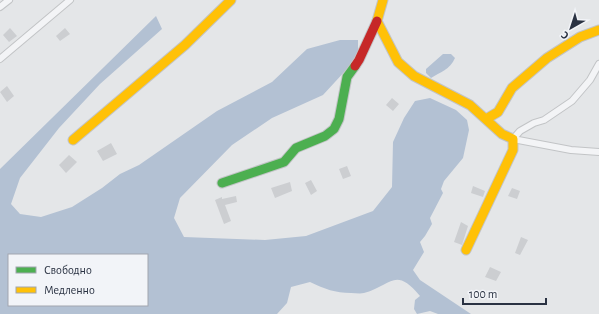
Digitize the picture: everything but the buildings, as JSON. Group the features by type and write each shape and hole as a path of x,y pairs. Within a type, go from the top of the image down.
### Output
{"street":[{"path":"0,7 8,0"},
{"path":"0,59 70,0"},
{"path":"73,140 185,45 231,0"},
{"path":"222,183 284,162 296,148 325,136 334,129 339,119 347,77 359,60 377,21 383,0"},
{"path":"377,21 398,62 414,76 470,105 502,134 513,139 571,150 599,152"},
{"path":"486,119 498,112 512,88 547,58 580,38 599,30"},
{"path":"466,250 513,150 513,139 520,131 534,123 544,120 572,101 590,80 599,64"}],"water":[{"path":"156,16 162,29 100,84 59,128 20,178 11,204 20,214 41,217 72,207 102,188 120,174 139,165 217,111 272,82 307,49 340,40 358,40 358,57 323,95 272,118 232,145 180,198 174,218 184,237 265,240 306,236 373,211 392,187 393,142 404,118 415,101 430,98 456,110 467,120 469,130 463,158 444,181 441,189 443,193 430,218 432,224 420,242 424,252 413,270 420,280 471,314 438,314 430,311 417,314 414,309 415,300 420,296 405,282 393,280 364,293 345,293 325,289 310,282 291,287 287,303 277,314 0,314 0,169"},
{"path":"443,54 451,54 455,58 448,68 431,78 426,73 426,69"}],"traffic: fast":[{"path":"222,183 284,162 296,148 325,136 334,129 339,119 347,77 355,66"}],"traffic: slow":[{"path":"73,140 185,45 231,0"},
{"path":"383,0 377,21 398,62 414,76 470,105 502,134 513,139 513,150 466,250"},
{"path":"486,119 498,112 512,88 547,58 580,37 599,30"}],"traffic: jam":[{"path":"355,66 377,21"}]}
